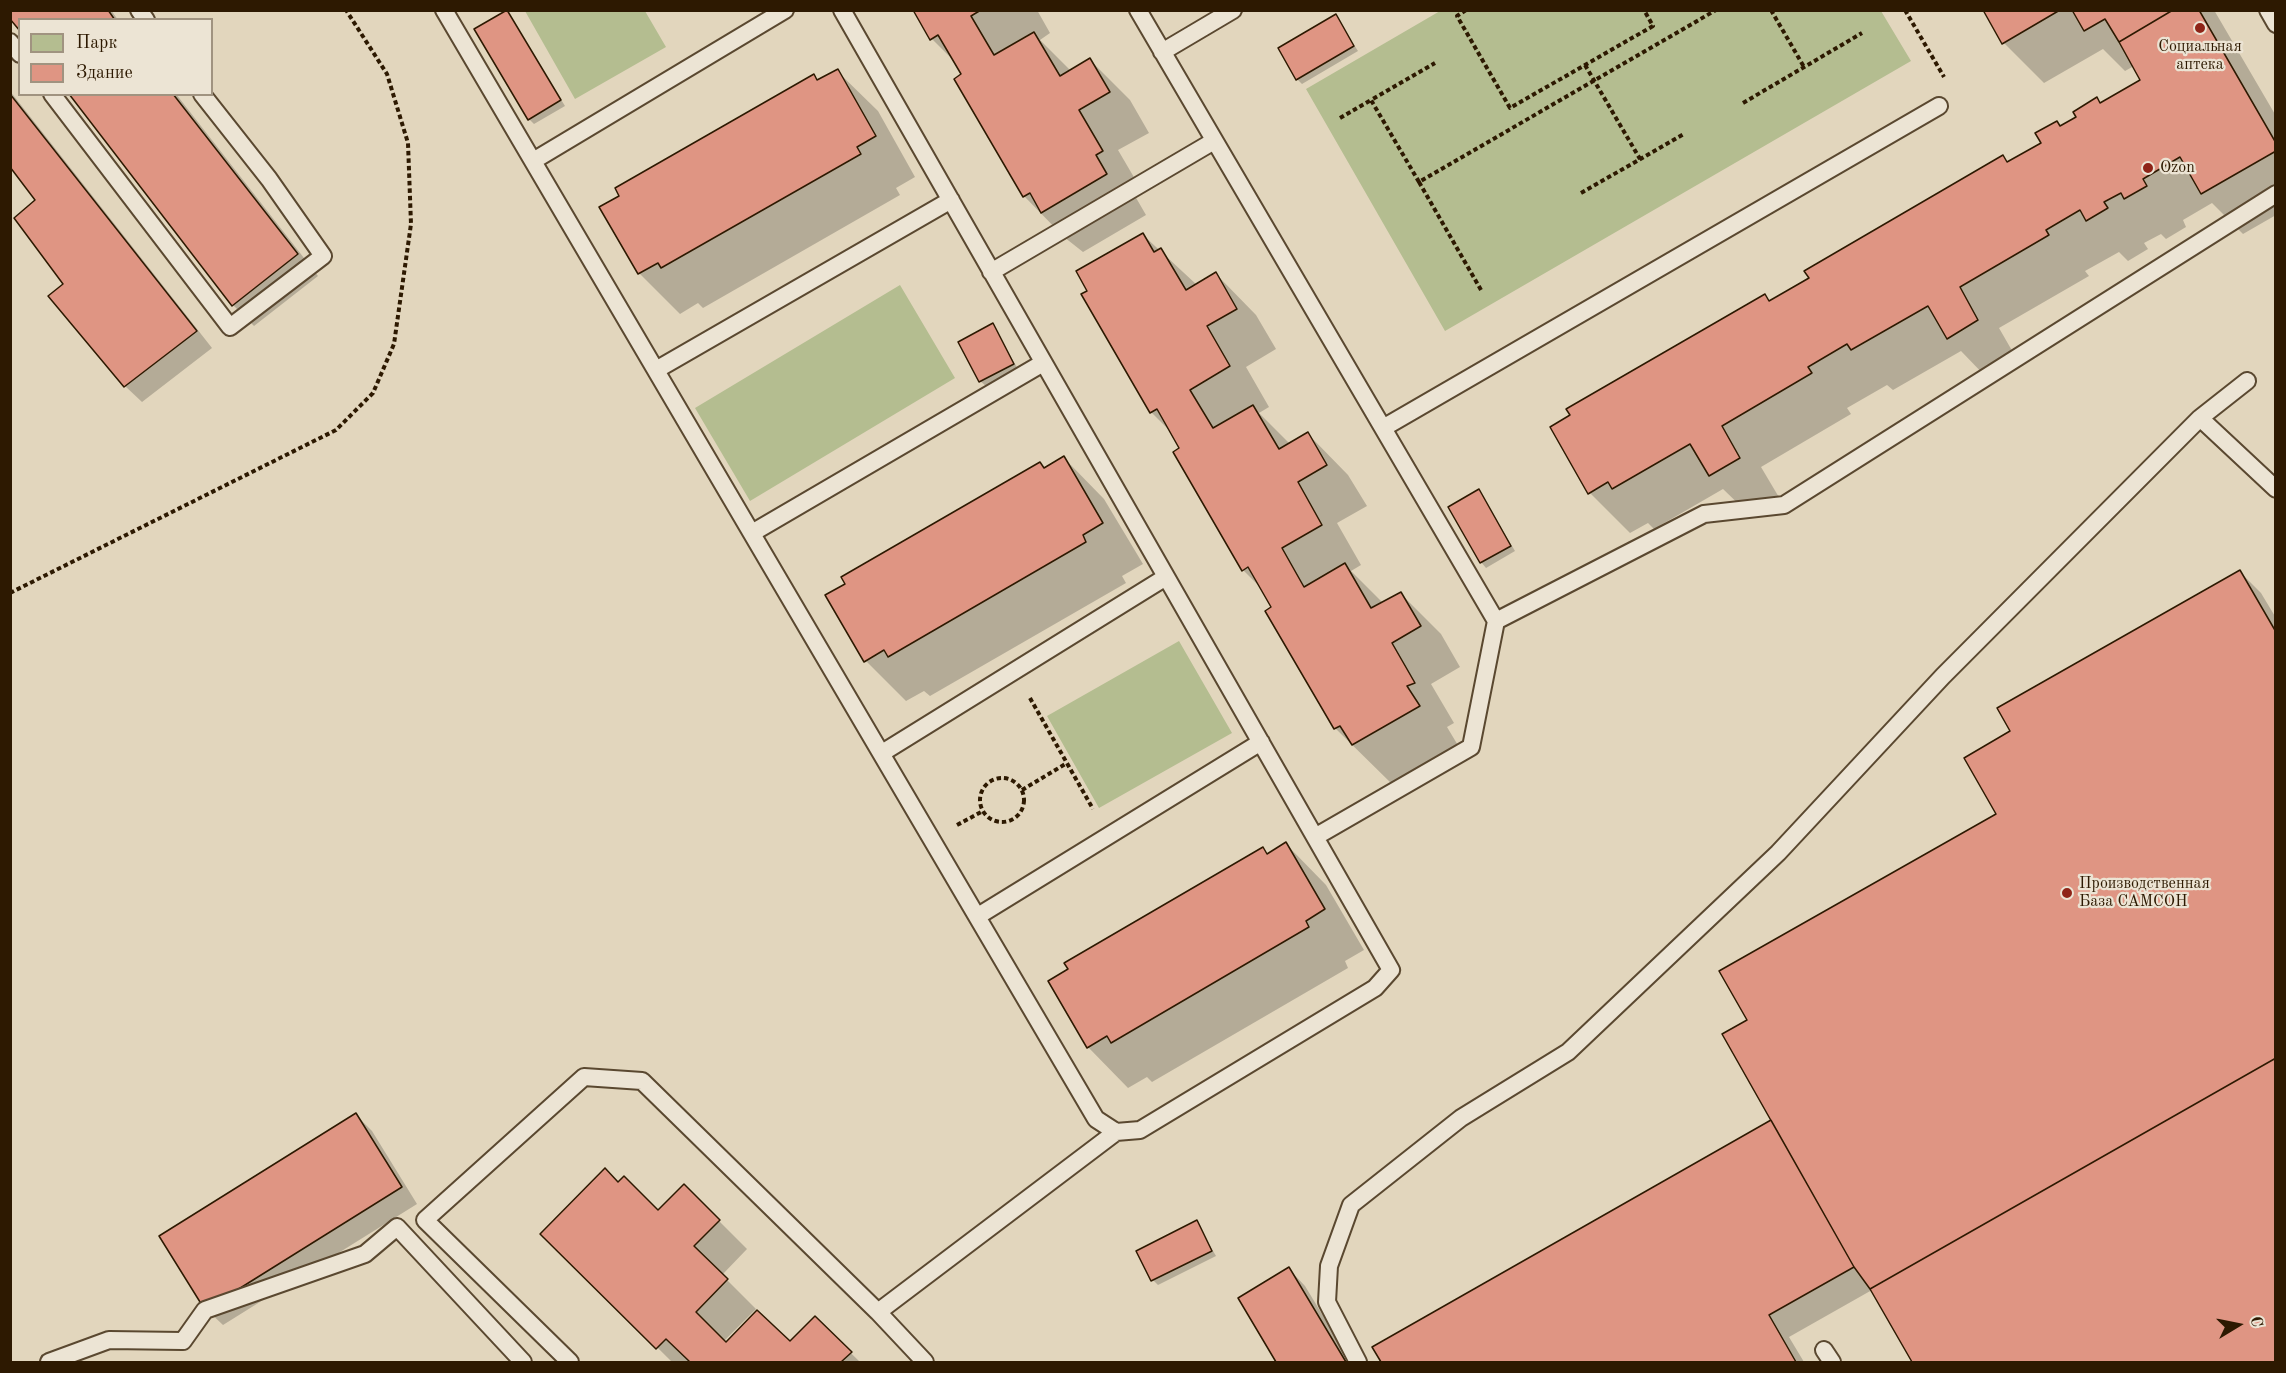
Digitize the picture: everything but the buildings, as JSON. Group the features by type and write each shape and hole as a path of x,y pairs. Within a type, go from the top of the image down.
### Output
{"lane":[{"path":"444,10 1096,1119 1116,1132"},
{"path":"533,161 785,10"},
{"path":"842,10 1391,970 1375,988 1140,1130 1116,1132 879,1312"},
{"path":"1138,10 1497,621 1471,747 1315,837"},
{"path":"1162,52 1233,10"},
{"path":"2268,10 2276,24"},
{"path":"54,96 230,327 323,256 269,179 204,96"},
{"path":"1383,428 1939,106"},
{"path":"991,272 1214,141"},
{"path":"1497,621 1704,514 1784,505 2276,194"},
{"path":"656,370 951,200"},
{"path":"752,533 1043,363"},
{"path":"1358,1362 1327,1302 1329,1266 1352,1205 1461,1118 1568,1052 1778,853 1943,676 2200,418 2247,381"},
{"path":"2200,418 2276,489"},
{"path":"882,753 1166,577"},
{"path":"978,916 1261,742"},
{"path":"570,1362 425,1220 584,1077 642,1082 879,1312 925,1362"},
{"path":"49,1362 109,1340 183,1341 205,1310 365,1254 397,1227 523,1362"}],"path":[{"path":"10,593 336,430 373,393 394,344 411,224 408,143 387,74 346,10"},
{"path":"1466,10 1457,16 1510,108 1653,26 1644,10"},
{"path":"1419,182 1716,10"},
{"path":"1771,10 1804,67"},
{"path":"1905,10 1955,96 1939,106"},
{"path":"1743,103 1862,33"},
{"path":"1340,118 1436,63"},
{"path":"1585,65 1640,159"},
{"path":"1371,100 1480,290"},
{"path":"1581,193 1684,134"},
{"path":"1014,671 1109,836"},
{"path":"1022,790 1067,764"},
{"path":"998,778 1012,780 1022,790 1025,803 1018,816 1006,822 993,820 983,811 980,798 986,785 998,778"}],"green space":[{"path":"525,11 645,11 666,47 575,99"},
{"path":"1440,11 1881,11 1911,61 1445,331 1306,89"},
{"path":"900,285 955,378 750,501 695,408"},
{"path":"1179,641 1232,733 1099,808 1047,716"}],"place":[{"name":"Социальная аптека","path":"2200,28"},
{"name":"Ozon","path":"2148,168"},
{"name":"Производственная База САМСОН","path":"2067,893"}]}
